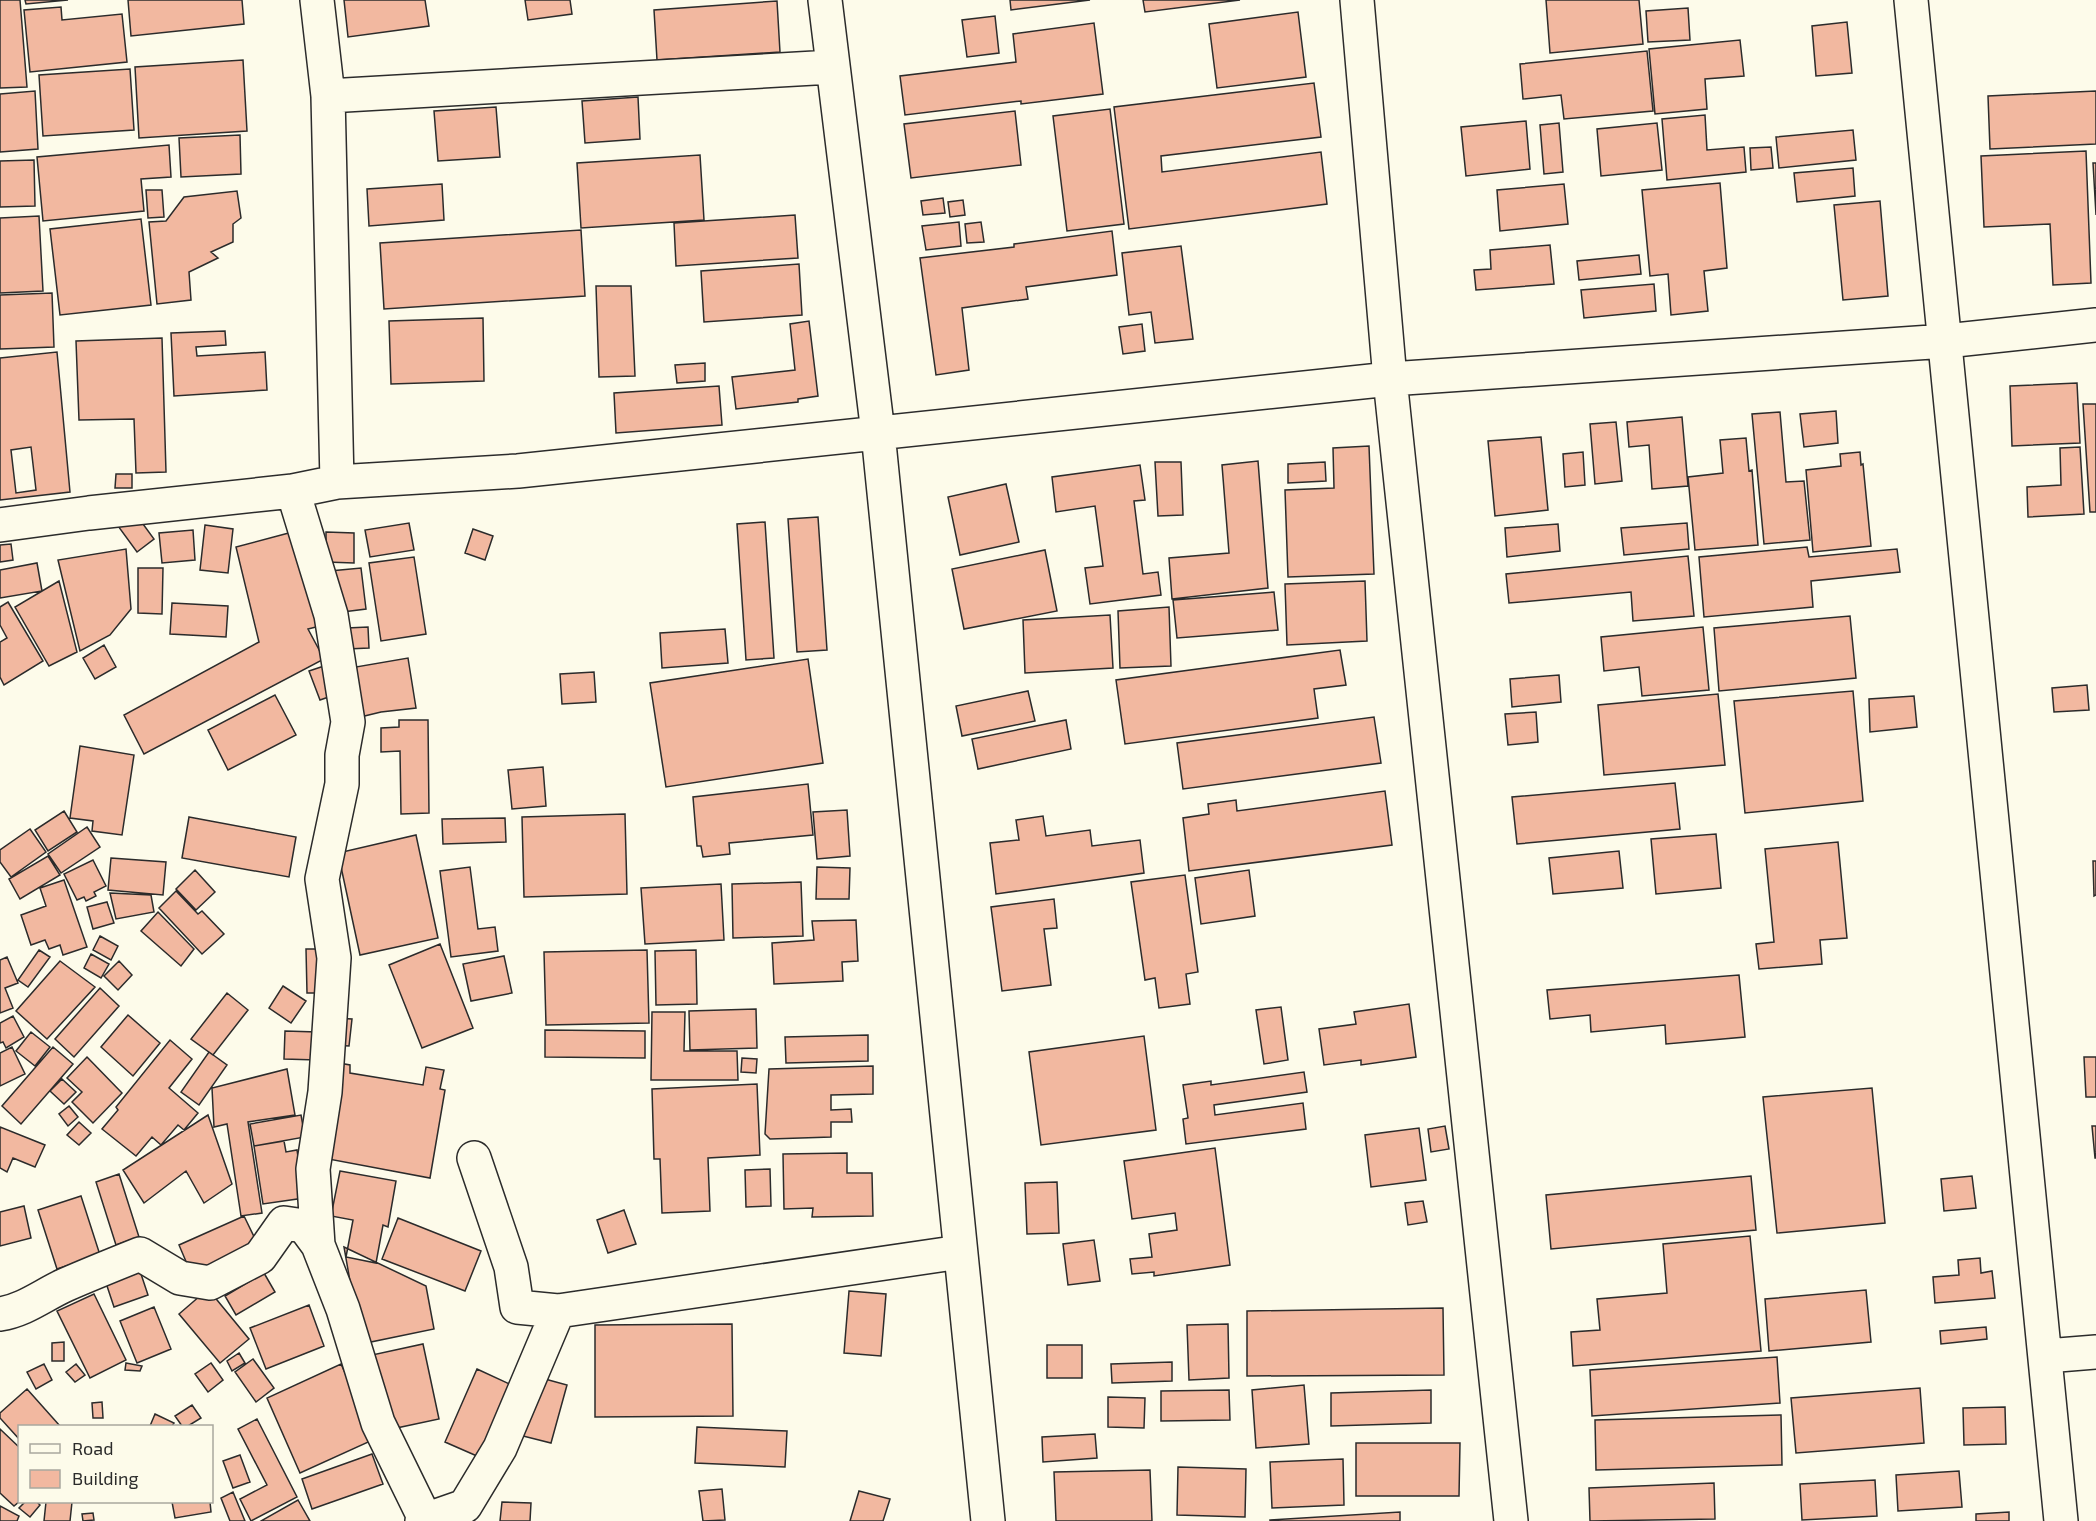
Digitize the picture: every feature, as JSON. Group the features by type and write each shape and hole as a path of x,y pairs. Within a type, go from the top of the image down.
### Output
{"street":[{"path":"317,0 328,96 337,482"},
{"path":"825,0 878,433 988,1521"},
{"path":"1357,0 1390,379 1511,1521"},
{"path":"1911,0 2061,1521"},
{"path":"328,96 832,68"},
{"path":"0,525 293,491 337,482 518,471 1390,379 1946,341 2096,325"},
{"path":"293,491 331,615 348,722 342,755 342,784 322,879 334,958 325,1092 313,1169 318,1245"},
{"path":"474,1158 511,1267 517,1307 558,1311 960,1252"},
{"path":"0,1314 22,1307 63,1286 140,1254 180,1278 210,1283 260,1257 284,1223 304,1226 318,1245 343,1309 378,1423 424,1520 465,1506 500,1448 558,1311"},
{"path":"2046,1356 2096,1352"}],"building":[{"path":"0,0 20,0 27,87 0,88"},
{"path":"25,0 68,0 26,4"},
{"path":"128,0 242,0 244,24 131,36"},
{"path":"344,0 425,0 429,26 348,37"},
{"path":"525,0 570,0 572,14 528,20"},
{"path":"1010,0 1090,0 1011,10"},
{"path":"1143,0 1240,0 1145,12"},
{"path":"1546,0 1639,0 1643,44 1550,53"},
{"path":"777,1 780,52 657,60 654,10"},
{"path":"61,7 62,20 122,14 127,62 30,72 24,10"},
{"path":"1688,8 1690,40 1648,42 1646,11"},
{"path":"1298,12 1306,77 1217,88 1209,24"},
{"path":"995,16 999,53 967,57 962,20"},
{"path":"1847,22 1852,73 1816,76 1812,26"},
{"path":"1094,23 1103,94 905,115 900,76 1016,62 1013,34"},
{"path":"1740,40 1744,76 1705,79 1707,109 1655,114 1649,49"},
{"path":"1647,51 1653,111 1564,119 1561,95 1523,99 1520,64"},
{"path":"243,60 247,131 139,138 135,67"},
{"path":"130,69 134,130 43,136 39,75"},
{"path":"1314,83 1321,137 1161,156 1162,172 1321,152 1327,204 1129,229 1114,107"},
{"path":"35,91 38,149 0,152 0,94"},
{"path":"2096,91 2096,144 1990,149 1988,96"},
{"path":"638,97 640,139 585,143 582,101"},
{"path":"496,107 500,157 438,161 434,111"},
{"path":"1110,109 1124,224 1067,231 1053,116"},
{"path":"1015,111 1021,165 911,178 904,124"},
{"path":"1705,115 1707,150 1744,147 1746,172 1667,180 1662,119"},
{"path":"1526,121 1530,169 1466,176 1461,127"},
{"path":"1559,123 1563,172 1544,174 1540,125"},
{"path":"1657,123 1662,170 1601,176 1597,129"},
{"path":"1853,130 1856,160 1779,168 1776,137"},
{"path":"240,135 241,174 181,177 179,138"},
{"path":"169,145 171,177 141,179 144,211 43,221 37,157"},
{"path":"1771,147 1773,168 1751,170 1750,148"},
{"path":"2086,151 2091,283 2053,285 2050,224 1984,227 1981,156"},
{"path":"700,155 704,220 581,228 577,163"},
{"path":"34,160 35,206 0,207 0,161"},
{"path":"2093,163 2096,163 2096,215"},
{"path":"1853,168 1855,196 1797,202 1794,173"},
{"path":"1720,183 1727,268 1704,271 1708,311 1671,315 1668,274 1650,276 1642,190"},
{"path":"442,184 444,220 369,226 367,189"},
{"path":"1564,184 1568,224 1500,231 1497,190"},
{"path":"146,190 162,190 164,217 148,218"},
{"path":"237,191 241,218 233,224 233,242 211,252 218,258 189,272 191,300 157,304 149,222 166,221 184,197"},
{"path":"943,198 945,213 923,215 921,201"},
{"path":"963,200 965,215 950,217 948,202"},
{"path":"1880,201 1888,296 1843,300 1834,205"},
{"path":"795,215 798,258 676,266 674,223"},
{"path":"39,216 43,291 0,293 0,218"},
{"path":"141,219 151,305 60,315 50,229"},
{"path":"959,222 961,246 926,250 922,226"},
{"path":"981,222 984,242 967,243 965,224"},
{"path":"581,230 585,296 384,309 380,243"},
{"path":"1112,231 1117,275 1026,287 1028,299 962,308 969,370 936,375 920,258 1014,247 1014,244"},
{"path":"1550,245 1554,284 1476,290 1474,270 1491,269 1490,250"},
{"path":"1181,246 1193,339 1155,343 1151,312 1129,315 1122,253"},
{"path":"1639,255 1641,274 1579,280 1577,261"},
{"path":"799,264 802,315 704,322 701,271"},
{"path":"1654,284 1656,311 1584,318 1581,290"},
{"path":"596,286 631,286 635,376 599,377"},
{"path":"52,293 54,347 0,349 0,295"},
{"path":"483,318 484,381 391,384 389,321"},
{"path":"809,321 818,396 798,399 798,402 736,409 732,377 795,370 790,324"},
{"path":"1142,324 1145,351 1123,354 1119,327"},
{"path":"225,331 226,345 196,347 197,356 265,352 267,390 174,396 171,333"},
{"path":"162,338 166,472 136,473 134,419 79,420 76,341"},
{"path":"57,352 70,492 0,500 0,358","holes":["31,447 36,490 16,493 11,450"]},
{"path":"705,363 705,381 677,383 675,365"},
{"path":"2077,383 2080,443 2012,446 2010,386"},
{"path":"719,386 722,425 616,433 614,393"},
{"path":"2083,404 2096,404 2096,512 2090,512"},
{"path":"1836,411 1838,443 1804,447 1800,414"},
{"path":"1780,412 1786,482 1804,481 1810,540 1764,544 1752,414"},
{"path":"1682,417 1688,486 1652,489 1649,445 1629,447 1627,422"},
{"path":"1616,422 1622,481 1595,484 1590,424"},
{"path":"1541,437 1548,510 1495,516 1488,441"},
{"path":"1746,438 1749,471 1752,470 1758,545 1695,550 1688,477 1723,473 1720,440"},
{"path":"1369,446 1374,574 1288,577 1285,490 1334,488 1333,448"},
{"path":"2080,447 2084,514 2028,517 2027,487 2061,485 2060,448"},
{"path":"1583,452 1585,485 1565,487 1563,454"},
{"path":"1860,452 1871,546 1813,552 1806,470 1841,466 1840,454"},
{"path":"1258,461 1268,588 1172,599 1169,558 1229,553 1222,465"},
{"path":"1155,462 1181,462 1183,515 1158,516"},
{"path":"1325,462 1326,481 1288,483 1288,464"},
{"path":"1140,465 1145,500 1134,501 1143,574 1158,572 1161,595 1090,604 1085,568 1103,566 1095,506 1056,512 1052,477"},
{"path":"116,474 132,474 132,488 115,488"},
{"path":"1006,484 1019,542 960,555 948,497"},
{"path":"135,513 154,539 137,552 118,526"},
{"path":"818,517 827,650 797,652 788,519"},
{"path":"765,522 774,658 746,660 737,524"},
{"path":"409,523 414,550 370,557 365,530"},
{"path":"1687,523 1689,549 1624,555 1621,528"},
{"path":"1558,524 1560,551 1507,557 1505,528"},
{"path":"205,525 233,529 228,573 200,570"},
{"path":"473,529 493,536 485,560 465,553"},
{"path":"193,530 195,560 162,563 159,533"},
{"path":"300,530 324,625 308,629 324,659 144,754 124,715 259,642 236,547"},
{"path":"326,532 354,533 354,563 326,562"},
{"path":"11,544 13,560 0,562 0,545"},
{"path":"1807,547 1809,557 1897,549 1900,572 1811,581 1813,607 1704,617 1699,557"},
{"path":"126,549 131,609 110,635 80,651 58,560"},
{"path":"1045,550 1057,611 964,629 952,569"},
{"path":"1688,556 1694,616 1633,621 1631,592 1509,603 1506,574"},
{"path":"414,557 426,634 381,641 369,563"},
{"path":"37,563 42,591 0,598 0,570"},
{"path":"138,568 163,568 162,614 138,613"},
{"path":"361,568 366,609 335,613 330,571"},
{"path":"59,581 77,652 49,666 15,607"},
{"path":"1365,581 1367,641 1287,645 1285,584"},
{"path":"1274,592 1278,630 1177,638 1173,600"},
{"path":"8,602 43,661 4,685 0,677 0,642 7,638 0,625 0,607"},
{"path":"172,603 228,606 226,637 170,634"},
{"path":"1169,607 1171,666 1120,668 1118,611"},
{"path":"1110,615 1113,668 1025,673 1023,620"},
{"path":"1850,616 1856,678 1719,691 1714,628"},
{"path":"368,627 369,648 347,649 347,628"},
{"path":"1703,627 1709,690 1642,696 1639,667 1604,671 1601,637"},
{"path":"725,629 728,663 662,668 660,633"},
{"path":"104,645 116,667 95,679 83,658"},
{"path":"1340,650 1346,685 1314,689 1318,718 1125,744 1116,680"},
{"path":"408,658 416,708 381,712 352,719 344,669"},
{"path":"808,659 823,763 666,787 650,683"},
{"path":"330,664 340,693 320,700 309,671"},
{"path":"594,672 596,702 562,704 560,674"},
{"path":"1559,675 1561,702 1512,707 1510,679"},
{"path":"2087,685 2089,710 2054,712 2052,688"},
{"path":"1028,691 1035,721 962,736 956,706"},
{"path":"1853,691 1863,801 1745,813 1734,701"},
{"path":"1718,694 1725,765 1604,775 1598,705"},
{"path":"275,695 296,735 228,770 208,730"},
{"path":"1914,696 1917,727 1870,732 1869,699"},
{"path":"1536,712 1538,742 1508,745 1505,714"},
{"path":"1374,717 1381,763 1183,789 1177,743"},
{"path":"399,720 428,720 429,813 401,814 400,751 381,752 381,728 399,727"},
{"path":"1066,720 1071,749 978,769 972,739"},
{"path":"80,746 134,755 122,835 92,831 93,821 70,818"},
{"path":"543,767 546,806 512,809 508,770"},
{"path":"1675,783 1680,829 1517,844 1512,797"},
{"path":"808,784 813,835 729,843 730,854 703,857 701,846 697,846 693,797"},
{"path":"1385,791 1392,845 1189,871 1183,818 1209,814 1208,804 1236,800 1237,811"},
{"path":"847,810 850,856 817,859 813,812"},
{"path":"64,811 77,832 48,851 35,830"},
{"path":"625,814 627,894 524,897 522,817"},
{"path":"1043,816 1046,836 1090,830 1092,846 1140,840 1144,873 996,894 990,843 1019,840 1016,820"},
{"path":"189,817 296,837 289,877 182,858"},
{"path":"505,818 506,842 443,844 442,819"},
{"path":"87,827 100,847 61,873 48,854"},
{"path":"30,829 46,852 11,877 0,862 0,850"},
{"path":"1716,834 1721,888 1656,894 1651,839"},
{"path":"416,835 438,938 360,955 338,853"},
{"path":"1838,842 1847,938 1820,940 1822,964 1759,969 1756,944 1774,942 1765,849"},
{"path":"1619,851 1623,888 1553,894 1549,858"},
{"path":"48,856 60,875 20,899 9,879"},
{"path":"111,858 166,862 163,895 108,890"},
{"path":"93,860 106,886 94,892 96,896 86,901 84,897 77,900 64,874"},
{"path":"2093,861 2096,861 2096,895 2094,896"},
{"path":"470,867 478,929 495,927 498,951 451,957 440,871"},
{"path":"817,867 850,868 849,899 816,899"},
{"path":"195,870 215,892 196,910 176,889"},
{"path":"1249,870 1255,916 1201,924 1195,878"},
{"path":"1185,875 1198,972 1186,974 1190,1004 1159,1008 1155,978 1145,980 1131,882"},
{"path":"64,880 87,947 63,955 60,945 49,949 45,940 31,945 21,915 46,906 40,888"},
{"path":"801,882 803,936 733,938 732,884"},
{"path":"721,884 724,940 645,944 641,888"},
{"path":"176,891 198,914 202,911 224,934 202,954 159,908"},
{"path":"110,893 151,895 154,912 116,919"},
{"path":"1054,899 1057,928 1044,929 1051,985 1002,991 991,907"},
{"path":"107,902 114,923 93,929 87,907"},
{"path":"158,912 194,949 181,966 141,931"},
{"path":"856,920 858,961 842,962 843,981 774,984 772,943 814,940 812,921"},
{"path":"100,936 118,946 111,960 93,950"},
{"path":"440,944 473,1028 422,1048 389,965"},
{"path":"306,949 328,949 329,993 307,993"},
{"path":"39,950 50,957 28,987 18,980"},
{"path":"647,950 649,1023 546,1025 544,952"},
{"path":"696,950 697,1004 656,1005 655,951"},
{"path":"91,954 109,964 101,978 84,968"},
{"path":"504,956 512,993 471,1001 463,964"},
{"path":"7,957 18,983 5,988 13,1008 0,1013 0,960"},
{"path":"60,961 95,987 47,1039 16,1011"},
{"path":"119,961 132,975 118,990 104,976"},
{"path":"1739,975 1745,1037 1666,1044 1665,1025 1591,1032 1590,1015 1550,1019 1547,990"},
{"path":"283,986 306,1001 291,1023 269,1008"},
{"path":"100,988 119,1006 74,1057 55,1039"},
{"path":"227,993 248,1010 213,1055 191,1039"},
{"path":"1409,1004 1416,1057 1361,1065 1361,1060 1324,1065 1319,1029 1356,1024 1354,1012"},
{"path":"1281,1007 1288,1060 1264,1064 1256,1010"},
{"path":"756,1009 757,1048 690,1050 689,1011"},
{"path":"652,1012 685,1012 684,1051 737,1051 738,1080 651,1080"},
{"path":"128,1015 160,1043 133,1076 101,1047"},
{"path":"13,1016 24,1037 6,1048 3,1042 0,1043 0,1023"},
{"path":"335,1018 352,1019 349,1046 333,1045"},
{"path":"545,1030 645,1031 645,1058 545,1057"},
{"path":"285,1031 317,1032 317,1060 284,1059"},
{"path":"31,1032 50,1047 35,1066 16,1051"},
{"path":"868,1035 868,1061 786,1063 785,1037"},
{"path":"1144,1036 1156,1130 1041,1145 1029,1052"},
{"path":"170,1040 192,1059 169,1088 198,1113 184,1130 178,1125 161,1145 152,1137 136,1156 102,1129 118,1110 116,1107"},
{"path":"12,1047 25,1074 0,1086 0,1053"},
{"path":"53,1047 73,1064 21,1124 2,1106"},
{"path":"209,1052 227,1065 199,1105 181,1092"},
{"path":"87,1057 122,1093 93,1123 72,1102 82,1092 67,1078"},
{"path":"2084,1057 2096,1057 2096,1097 2086,1097"},
{"path":"742,1058 757,1059 756,1073 741,1072"},
{"path":"339,1063 350,1065 350,1073 423,1085 426,1067 444,1070 440,1089 445,1090 430,1178 323,1158"},
{"path":"873,1066 873,1094 831,1095 831,1110 851,1109 852,1122 831,1122 831,1137 770,1139 765,1134 769,1069"},
{"path":"287,1069 295,1115 248,1122 262,1213 241,1216 227,1124 214,1127 212,1088"},
{"path":"1304,1072 1307,1092 1214,1105 1215,1115 1303,1103 1306,1129 1186,1144 1183,1119 1188,1118 1183,1085 1211,1081 1211,1085"},
{"path":"62,1079 76,1092 64,1104 50,1091"},
{"path":"757,1084 760,1155 708,1158 710,1211 662,1213 660,1159 654,1159 652,1089"},
{"path":"1872,1088 1885,1223 1777,1233 1763,1097"},
{"path":"69,1106 78,1117 68,1126 59,1114"},
{"path":"208,1115 232,1184 204,1203 186,1171 144,1203 123,1170"},
{"path":"301,1115 305,1137 254,1146 250,1124"},
{"path":"79,1122 91,1133 79,1145 67,1135"},
{"path":"1445,1126 1449,1149 1431,1152 1428,1129"},
{"path":"2092,1126 2096,1126 2096,1158 2095,1158"},
{"path":"0,1127 45,1145 35,1167 13,1158 7,1172 0,1168"},
{"path":"1419,1128 1426,1180 1371,1187 1365,1135"},
{"path":"284,1141 286,1152 297,1150 304,1198 263,1204 254,1146"},
{"path":"1215,1148 1230,1265 1154,1276 1154,1272 1132,1274 1130,1259 1152,1257 1149,1234 1177,1230 1175,1213 1132,1219 1124,1161"},
{"path":"847,1153 847,1173 872,1173 873,1216 812,1217 813,1208 784,1209 783,1154"},
{"path":"770,1169 771,1206 746,1207 745,1170"},
{"path":"340,1171 396,1181 388,1227 383,1225 376,1263 346,1257 353,1220 331,1216"},
{"path":"119,1174 139,1237 116,1245 96,1182"},
{"path":"1751,1176 1756,1230 1551,1249 1546,1195"},
{"path":"1972,1176 1976,1208 1944,1211 1941,1179"},
{"path":"1057,1182 1059,1233 1027,1234 1025,1183"},
{"path":"81,1196 100,1255 57,1269 38,1210"},
{"path":"1423,1201 1427,1222 1408,1225 1405,1203"},
{"path":"24,1206 31,1238 0,1246 0,1212"},
{"path":"624,1210 636,1244 608,1253 597,1220"},
{"path":"244,1216 260,1249 193,1278 179,1245"},
{"path":"398,1218 481,1251 465,1291 382,1259"},
{"path":"1750,1236 1761,1351 1573,1366 1571,1332 1600,1330 1597,1299 1667,1293 1663,1244"},
{"path":"1094,1240 1100,1281 1068,1285 1063,1244"},
{"path":"344,1247 426,1286 434,1329 361,1344"},
{"path":"1980,1258 1981,1273 1992,1271 1995,1298 1935,1303 1933,1277 1959,1275 1958,1260"},
{"path":"138,1265 148,1295 114,1307 104,1277"},
{"path":"264,1273 275,1292 236,1315 225,1296"},
{"path":"208,1289 249,1339 220,1363 179,1314"},
{"path":"1866,1290 1871,1342 1769,1351 1765,1299"},
{"path":"849,1291 886,1294 881,1356 844,1353"},
{"path":"94,1294 126,1360 90,1378 57,1311"},
{"path":"309,1305 324,1346 266,1369 250,1328"},
{"path":"154,1307 171,1349 137,1363 120,1321"},
{"path":"1443,1308 1444,1375 1247,1376 1247,1311"},
{"path":"732,1324 733,1416 595,1417 595,1325"},
{"path":"1228,1324 1229,1378 1189,1380 1187,1325"},
{"path":"1986,1327 1987,1339 1941,1344 1940,1331"},
{"path":"64,1342 64,1361 52,1361 52,1343"},
{"path":"423,1344 439,1419 387,1430 372,1355"},
{"path":"1047,1345 1082,1345 1082,1378 1047,1378"},
{"path":"239,1353 245,1363 232,1371 227,1361"},
{"path":"1777,1357 1780,1403 1592,1416 1590,1370"},
{"path":"253,1359 274,1388 256,1402 235,1372"},
{"path":"1172,1362 1172,1381 1112,1383 1111,1364"},
{"path":"126,1363 142,1366 140,1371 125,1370"},
{"path":"211,1363 223,1380 208,1392 195,1374"},
{"path":"44,1364 52,1380 36,1389 27,1372"},
{"path":"76,1364 85,1375 75,1382 66,1372"},
{"path":"341,1364 375,1439 300,1473 267,1398"},
{"path":"477,1369 518,1388 486,1460 445,1442"},
{"path":"534,1376 567,1385 551,1443 519,1435"},
{"path":"1304,1385 1309,1444 1256,1448 1252,1390"},
{"path":"1920,1388 1924,1443 1796,1453 1791,1398"},
{"path":"27,1389 59,1425 18,1425 18,1438 0,1418 0,1413"},
{"path":"1229,1390 1230,1420 1161,1421 1161,1391"},
{"path":"1431,1390 1431,1423 1331,1426 1331,1393"},
{"path":"1108,1397 1145,1398 1144,1428 1108,1427"},
{"path":"102,1402 103,1418 93,1418 92,1403"},
{"path":"192,1405 201,1418 190,1425 181,1425 175,1416"},
{"path":"2005,1407 2006,1444 1964,1445 1963,1408"},
{"path":"155,1414 174,1423 173,1425 150,1425"},
{"path":"1781,1415 1782,1465 1596,1470 1595,1420"},
{"path":"257,1419 297,1497 251,1521 240,1499 267,1485 238,1429"},
{"path":"697,1427 787,1431 785,1467 695,1463"},
{"path":"0,1429 18,1446 18,1503 14,1506 0,1493"},
{"path":"1095,1434 1097,1458 1043,1462 1042,1437"},
{"path":"1356,1443 1460,1443 1459,1496 1356,1496"},
{"path":"372,1454 383,1484 312,1509 302,1479"},
{"path":"240,1455 250,1482 233,1488 223,1461"},
{"path":"1343,1459 1344,1505 1272,1508 1270,1462"},
{"path":"1178,1467 1246,1469 1245,1517 1177,1515"},
{"path":"1150,1470 1152,1521 1056,1521 1054,1472"},
{"path":"1959,1471 1962,1507 1898,1511 1896,1475"},
{"path":"1875,1480 1877,1516 1802,1520 1800,1484"},
{"path":"1714,1483 1715,1519 1590,1521 1589,1488"},
{"path":"722,1489 725,1520 703,1521 699,1491"},
{"path":"859,1491 890,1499 883,1521 850,1521"},
{"path":"233,1492 245,1521 230,1521 221,1498"},
{"path":"298,1500 310,1521 261,1521"},
{"path":"502,1502 531,1503 530,1521 500,1521"},
{"path":"24,1503 40,1505 30,1517 19,1508"},
{"path":"46,1503 72,1503 70,1521 44,1521"},
{"path":"172,1503 210,1503 211,1512 175,1518"},
{"path":"0,1506 19,1516 17,1521 0,1521"},
{"path":"1400,1512 1400,1521 1270,1521 1270,1520"},
{"path":"2009,1512 2009,1521 1976,1521 1976,1514"},
{"path":"93,1513 94,1520 83,1521 82,1514"}]}
